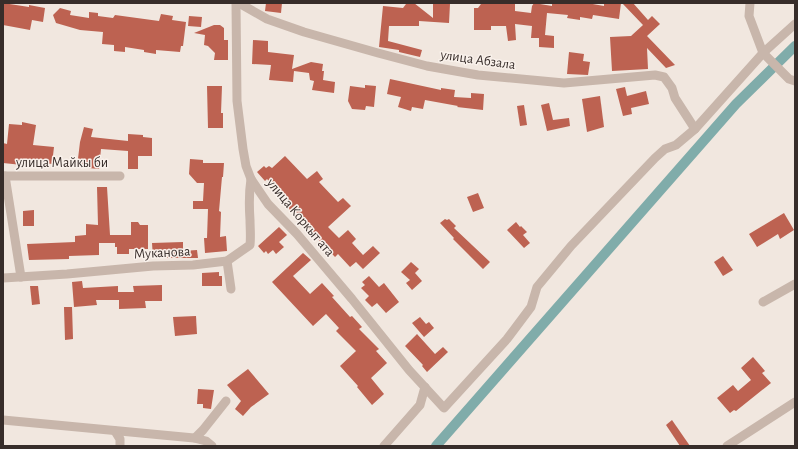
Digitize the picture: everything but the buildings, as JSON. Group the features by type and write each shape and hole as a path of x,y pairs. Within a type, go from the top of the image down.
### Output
{"street":[{"name":"улица Коркыт ата","path":"236,3 237,101 246,166 251,179 268,204 297,234 352,298 409,370 444,408 507,339 531,307 537,287 571,246 654,158 665,150 676,145 695,128"},
{"name":"улица Абзала","path":"239,3 267,19 304,32 420,64 478,75 564,83 655,75 664,77 672,88 675,98 695,128"},
{"path":"750,3 749,16 763,53 789,79 795,81"},
{"path":"695,128 763,53 795,24"},
{"path":"4,176 21,276"},
{"name":"улица Майкы би","path":"4,176 120,176"},
{"path":"231,289 227,262 250,245 251,179"},
{"name":"Муканова","path":"3,278 153,266 227,262"},
{"path":"763,302 795,284"},
{"path":"384,446 420,405 425,387"},
{"path":"195,438 226,400"},
{"path":"727,446 795,402"},
{"path":"3,420 60,424 115,431 195,438 206,440 212,446"},
{"path":"115,431 120,439 120,446"}],"waterway":[{"path":"436,446 736,104 795,46"}]}
